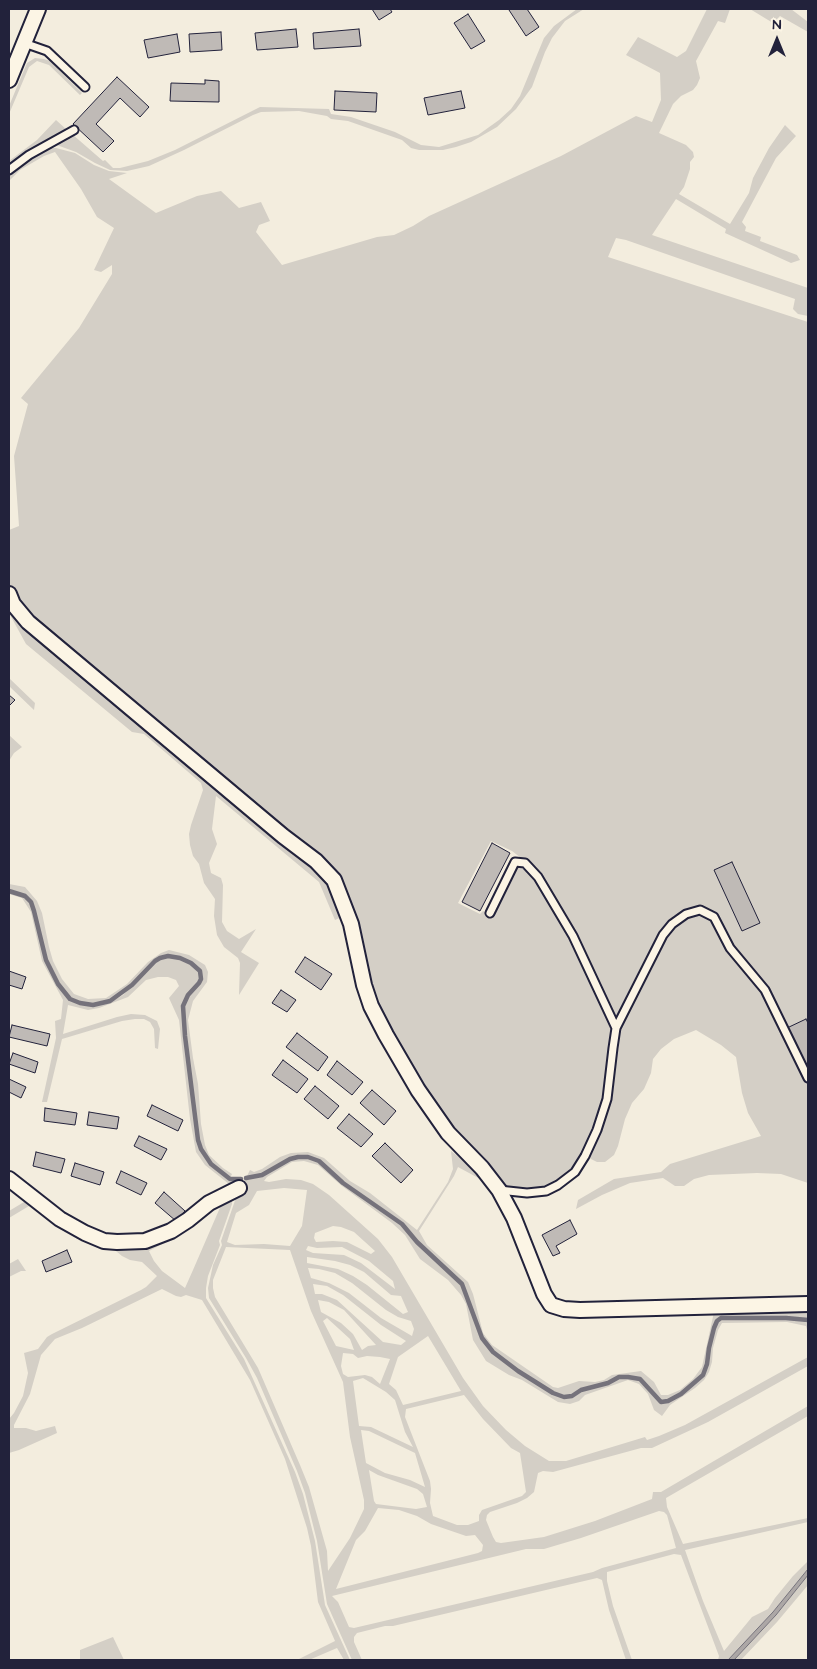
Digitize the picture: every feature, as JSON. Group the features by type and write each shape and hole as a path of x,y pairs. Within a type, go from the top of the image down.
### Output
{"street":[{"path":"9,80 38,9"},
{"path":"9,594 13,604 28,622 276,830 316,861 334,880 352,924 364,985 371,1006 418,1090 448,1134 482,1168 499,1190 514,1218 544,1294 551,1305 564,1309 580,1310 808,1304"},
{"path":"9,1179 60,1219 104,1241 118,1242 145,1241 171,1231 209,1203 238,1188"}],"lane":[{"path":"24,43 48,51 85,87"},
{"path":"9,170 29,155 74,130"},
{"path":"490,913 515,862 525,863 538,877 573,936 616,1028"},
{"path":"499,1190 526,1193 546,1191 558,1185 575,1172 597,1130 607,1099 616,1028 662,935 672,924 686,914 700,910 714,917 730,948 765,990 808,1078"}],"shaded area":[{"path":"577,9 584,9 565,21 552,38 532,87 516,109 497,127 471,142 456,147 443,150 419,150 411,148 402,140 348,121 299,111 261,112 149,166 127,171 110,170 76,152 54,144 72,134 103,161 105,160 113,168 120,168 148,161 175,150 260,107 329,109 331,114 351,117 395,132 421,145 439,147 478,135 511,109 520,96 544,38 554,26"},
{"path":"707,9 730,9 725,23 718,21 696,61 700,78 697,85 673,104 659,133 686,145 693,152 694,157 690,162 690,169 684,187 679,194 730,224 749,193 753,178 769,148 785,125 796,136 776,158 742,222 746,227 745,231 761,237 760,241 797,255 800,260 791,263 725,233 726,229 676,199 652,235 808,288 808,316 798,314 793,309 795,299 626,240 616,238 608,257 808,322 808,1073 766,989 732,947 716,916 700,907 685,913 671,922 661,934 616,1025 575,936 540,877 525,861 512,851 491,841 458,903 480,914 483,911 490,914 515,864 524,865 537,878 571,937 614,1028 605,1099 595,1129 573,1171 545,1189 527,1191 501,1189 492,1172 453,1132 432,1104 394,1044 375,1008 365,977 354,922 341,880 307,846 236,790 28,616 10,587 9,530 19,526 14,456 28,404 21,398 79,328 112,274 112,265 101,272 94,270 114,228 97,217 81,189 55,152 20,170 9,181 9,174 50,148 56,148 75,153 94,165 109,171 127,173 109,179 156,213 197,196 221,191 239,208 261,202 270,221 259,225 256,232 282,265 377,237 394,235 429,216 561,156 636,116 652,122 661,100 660,73 626,55 638,37 677,57 686,51"},
{"path":"750,9 791,9 808,22 808,32 780,16 773,23"},
{"path":"35,58 50,61 82,93 80,95 49,65 37,61 29,67 9,114 9,106 27,63"},
{"path":"56,120 67,130 27,152 9,165 9,161 37,140"},
{"path":"9,601 307,860 329,885 344,916 335,920 319,882 216,796 212,829 217,844 209,863 211,873 221,878 223,885 222,922 227,931 239,939 256,929 241,952 259,963 239,995 240,963 238,958 224,947 217,935 214,916 215,899 204,883 199,864 193,856 190,845 189,834 191,825 203,790 201,783 144,734 132,732 26,644 9,613"},
{"path":"9,678 35,703 34,710 9,686"},
{"path":"9,735 22,747 14,753 9,761"},
{"path":"9,884 25,887 37,901 42,913 53,961 62,979 74,994 88,999 106,998 127,984 148,962 169,950 189,955 205,965 208,972 207,982 193,1001 188,1020 205,1145 209,1155 232,1174 230,1178 212,1164 206,1156 199,1139 197,1125 184,1006 189,995 200,984 202,979 201,971 191,962 180,957 168,955 154,961 131,984 110,1000 93,1004 70,998 59,984 47,960 35,910 31,902 26,895 9,889"},
{"path":"9,891 24,897 30,903 45,961 57,985 69,1000 93,1006 111,1002 123,995 155,962 168,957 190,964 199,972 200,978 198,983 187,994 182,1005 197,1140 200,1150 210,1165 230,1180 240,1180 239,1182 229,1184 205,1165 196,1152 190,1119 179,1020 169,998 179,986 176,980 168,977 158,977 146,980 128,997 99,1008 88,1010 68,1005 63,1034 117,1017 131,1014 145,1015 157,1021 160,1029 158,1049 155,1048 154,1029 150,1022 144,1019 122,1021 62,1039 47,1102 42,1102 56,1038 55,1021 61,1019 63,1000 42,961 31,912 22,898 9,894"},
{"path":"700,912 713,919 763,991 808,1083 808,1183 781,1174 757,1173 709,1175 694,1179 684,1186 675,1186 663,1178 630,1183 576,1209 578,1200 614,1179 661,1172 670,1164 761,1136 748,1113 742,1093 736,1057 721,1045 696,1030 674,1039 661,1049 653,1059 651,1073 644,1089 632,1103 614,1155 605,1162 597,1162 587,1157 599,1131 618,1029 664,936 674,925 687,916"},
{"path":"451,1151 485,1177 501,1200 482,1180 458,1167 419,1231 427,1245 468,1282 483,1333 492,1345 553,1387 558,1388 579,1381 595,1382 604,1380 612,1375 641,1371 654,1382 661,1395 668,1395 680,1390 693,1379 702,1367 714,1312 808,1308 808,1319 720,1317 716,1320 713,1328 703,1374 680,1393 668,1400 661,1400 640,1378 628,1376 619,1376 607,1382 581,1389 572,1395 564,1395 554,1392 519,1370 494,1351 483,1337 463,1283 418,1241 403,1223 344,1182 320,1160 308,1156 289,1158 261,1174 246,1178 250,1170 254,1172 262,1169 280,1157 291,1153 308,1152 324,1158 350,1181 370,1193 417,1230 448,1182 453,1169"},
{"path":"307,1158 319,1162 342,1183 401,1225 417,1243 461,1284 481,1339 492,1353 553,1394 564,1398 573,1397 582,1391 619,1379 628,1378 639,1380 660,1403 668,1402 682,1395 704,1375 715,1328 717,1322 721,1319 808,1321 808,1333 806,1326 787,1322 722,1323 713,1348 709,1372 704,1380 670,1405 662,1416 654,1410 648,1394 639,1384 628,1380 585,1395 579,1401 570,1404 558,1402 486,1361 473,1340 466,1304 461,1295 448,1280 420,1259 405,1235 392,1223 342,1186 318,1165 304,1161 292,1162 267,1177 264,1181 286,1179 301,1180 313,1184 329,1195 378,1239 392,1257 463,1378 483,1406 506,1430 525,1446 549,1461 566,1461 645,1437 647,1440 659,1436 685,1425 808,1357 808,1366 708,1422 652,1448 641,1448 553,1472 543,1471 538,1473 534,1492 527,1498 490,1512 487,1515 486,1520 493,1537 496,1542 501,1543 544,1537 595,1521 652,1499 653,1492 661,1492 808,1406 808,1416 666,1498 667,1507 683,1544 808,1518 808,1522 685,1550 703,1601 724,1651 752,1617 768,1609 793,1576 808,1561 808,1569 773,1612 728,1660 718,1660 719,1656 681,1555 674,1554 607,1572 607,1581 613,1606 632,1660 626,1660 609,1610 602,1580 597,1578 357,1633 354,1637 354,1642 362,1660 352,1660 327,1604 317,1541 305,1493 297,1471 257,1378 209,1298 208,1288 213,1265 222,1245 221,1241 239,1189 245,1179 262,1176 290,1160","holes":["284,1188 307,1190 302,1226 290,1246 264,1244 235,1245 227,1242 236,1213 249,1205 257,1191","333,1226 341,1227 354,1232 375,1251 371,1254 347,1242 316,1242 314,1238 315,1233","308,1246 317,1248 342,1247 369,1261 393,1281 395,1289 361,1263 344,1255 313,1253 306,1250","226,1247 290,1250 311,1311 343,1382 350,1437 364,1500 364,1509 350,1538 328,1571 327,1551 309,1487 300,1465 258,1368 215,1297 213,1280","307,1257 335,1261 350,1265 364,1272 391,1295 401,1296 408,1312 403,1314 353,1276 338,1269 307,1263","308,1268 335,1273 352,1283 386,1310 398,1317 411,1321 414,1329 412,1336 381,1318 349,1293 329,1283 311,1278","313,1284 327,1286 343,1295 381,1325 406,1341 401,1345 383,1342 337,1300 322,1294 315,1294","318,1300 329,1302 344,1310 376,1345 368,1346 362,1350 353,1334 341,1323 321,1312","327,1318 350,1339 354,1350 336,1346 323,1321","428,1336 461,1391 403,1405 396,1390 389,1384 398,1357","343,1353 353,1354 358,1358 367,1356 390,1359 380,1384 372,1377 365,1375 348,1377 343,1374 341,1366","363,1378 395,1400 405,1432 413,1447 371,1427 359,1426 353,1381","464,1395 483,1419 511,1448 520,1453 526,1492 522,1496 482,1510 479,1515 479,1521 468,1525 457,1525 433,1516 430,1503 430,1481 405,1417 406,1409","361,1430 369,1431 415,1453 425,1487 410,1480 385,1473 366,1463","369,1470 417,1489 423,1494 427,1507 416,1509 376,1504","378,1508 399,1510 466,1536 475,1535 483,1545 482,1551 336,1589 356,1540 365,1531","659,1511 667,1515 676,1548 593,1572 354,1628 349,1627 338,1602 332,1596 526,1549 544,1549"]},
{"path":"29,1199 34,1203 9,1218 9,1211"},
{"path":"227,1199 232,1201 219,1241 220,1245 208,1276 206,1298 244,1359 295,1472 303,1494 315,1541 325,1605 350,1660 344,1660 337,1648 309,1660 297,1660 335,1641 318,1602 307,1528 285,1459 250,1380 202,1300 186,1295 176,1296 162,1289 55,1339 41,1355 30,1394 14,1428 26,1428 36,1431 55,1426 57,1433 9,1453 9,1419 23,1396 28,1373 24,1353 38,1349 47,1337 52,1334 141,1290 157,1276 142,1262 130,1260 111,1247 124,1247","holes":["222,1203 185,1288 162,1271 149,1251 179,1235 207,1211"]},
{"path":"18,1259 26,1271 21,1271 9,1277 9,1264"},
{"path":"808,1569 808,1575 776,1615 734,1660 728,1660 773,1612"},
{"path":"808,1575 808,1585 777,1622 741,1660 734,1660 776,1615"},
{"path":"113,1637 124,1660 80,1660 80,1650"}],"building":[{"path":"372,9 390,9 392,12 379,20"},
{"path":"527,9 539,27 526,36 509,10"},
{"path":"468,14 485,41 471,49 454,23"},
{"path":"296,29 298,47 257,50 255,33"},
{"path":"359,29 361,46 314,49 313,33"},
{"path":"221,32 222,50 190,52 189,34"},
{"path":"177,34 180,52 148,58 144,40"},
{"path":"117,77 149,107 140,117 120,98 96,124 114,141 103,152 73,124"},
{"path":"205,80 219,81 219,102 170,101 171,83 205,84"},
{"path":"335,91 377,93 376,112 334,110"},
{"path":"461,91 465,108 428,115 424,98"},
{"path":"9,695 15,700 9,706"},
{"path":"492,843 510,853 480,911 462,902"},
{"path":"732,862 760,923 742,931 714,870"},
{"path":"305,957 332,974 321,990 295,972"},
{"path":"9,971 26,977 22,989 9,985"},
{"path":"281,990 296,1000 287,1012 272,1003"},
{"path":"806,1019 808,1023 808,1070 787,1028"},
{"path":"12,1025 50,1034 47,1046 9,1037"},
{"path":"297,1033 328,1057 318,1071 286,1047"},
{"path":"13,1053 38,1062 35,1073 9,1064"},
{"path":"283,1060 308,1079 297,1093 272,1075"},
{"path":"337,1061 363,1082 352,1095 327,1075"},
{"path":"9,1079 26,1087 21,1098 9,1092"},
{"path":"315,1086 339,1106 328,1119 304,1099"},
{"path":"372,1090 396,1111 384,1125 360,1103"},
{"path":"152,1105 183,1120 178,1131 147,1116"},
{"path":"45,1108 77,1113 75,1125 44,1121"},
{"path":"89,1112 119,1117 117,1129 87,1125"},
{"path":"349,1114 373,1134 361,1147 337,1128"},
{"path":"139,1136 167,1149 161,1160 134,1146"},
{"path":"385,1143 413,1170 401,1183 372,1156"},
{"path":"36,1152 65,1159 61,1173 33,1166"},
{"path":"75,1163 104,1172 100,1185 71,1176"},
{"path":"121,1171 147,1183 141,1195 116,1183"},
{"path":"164,1192 185,1211 176,1221 155,1203"},
{"path":"570,1220 577,1234 556,1246 560,1253 553,1256 542,1235"},
{"path":"67,1250 72,1262 46,1272 42,1261"}],"waterway":[{"path":"9,891 25,896 31,902 46,960 58,984 70,999 93,1005 110,1001 132,985 155,961 168,956 180,958 191,963 200,971 201,979 188,995 183,1006 198,1140 201,1149 211,1164 230,1179 241,1179"},
{"path":"246,1178 262,1175 290,1159 298,1157 308,1157 319,1161 343,1183 402,1224 417,1242 462,1284 482,1338 493,1352 518,1371 553,1393 564,1397 572,1396 581,1390 608,1383 619,1377 628,1377 640,1379 661,1402 668,1401 681,1394 703,1375 714,1328 717,1321 721,1318 808,1320"}]}
